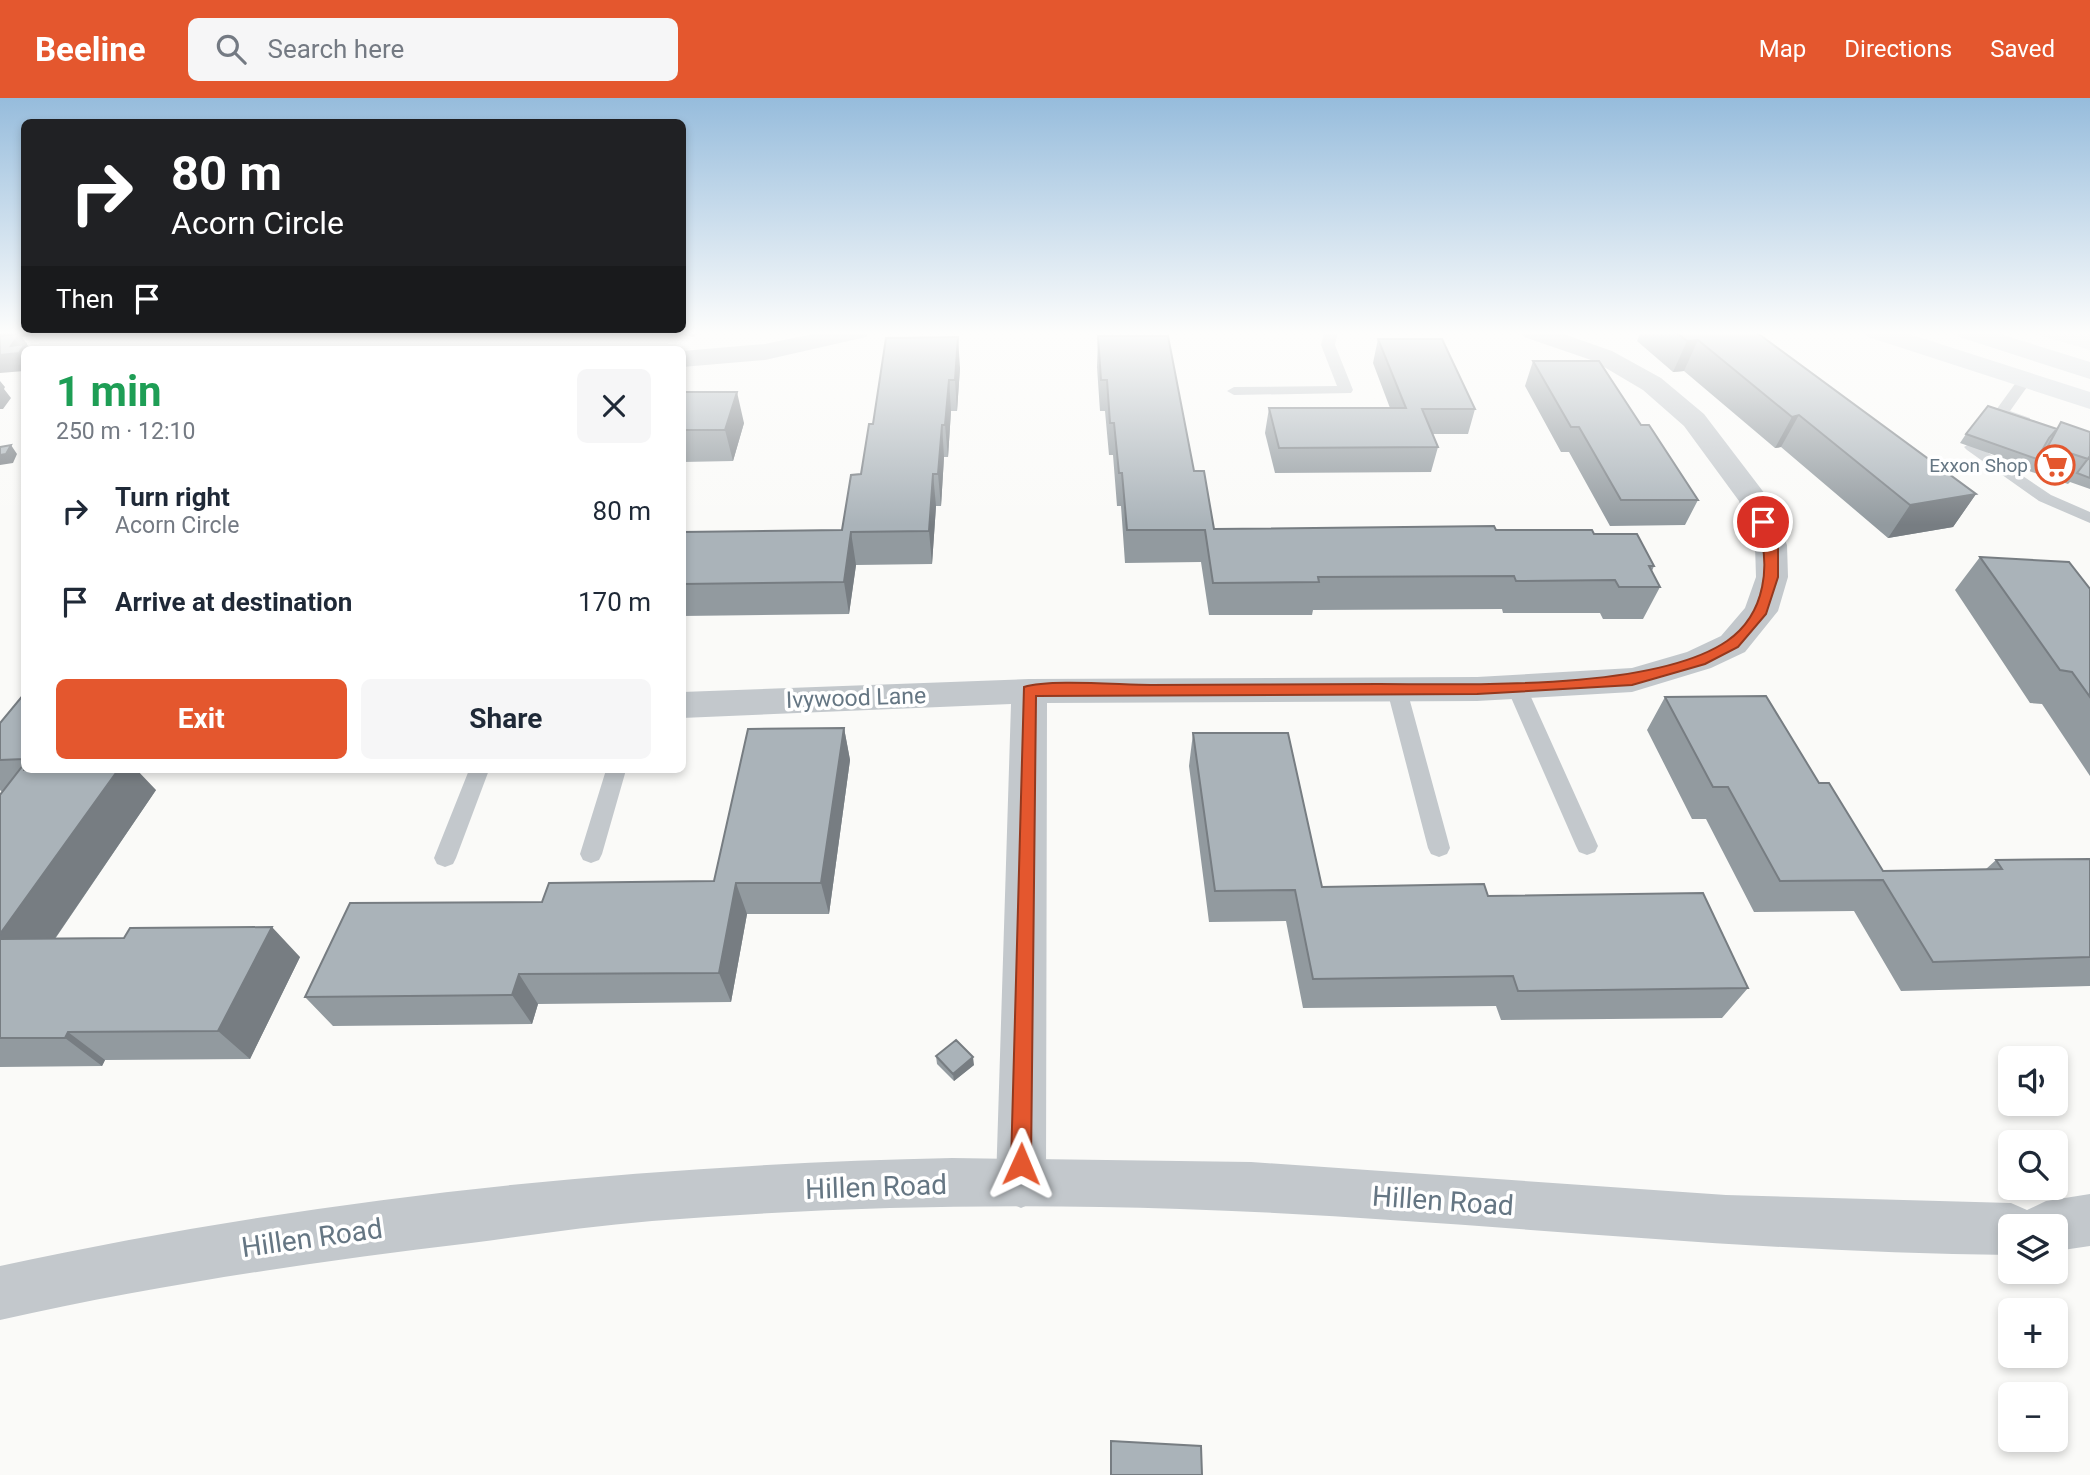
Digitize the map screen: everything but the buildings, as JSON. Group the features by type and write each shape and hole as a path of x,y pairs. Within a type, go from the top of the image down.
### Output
{"street":[{"name":"Ivywood Lane","path":"686,705 1029,691 1397,690 1516,686 1632,680 1699,660 1733,644 1761,611 1772,577 1771,545 1754,500 1694,420 1666,396"},
{"path":"1021,1182 1029,691"},
{"name":"Hillen Road","path":"0,1293 192,1255 329,1235 651,1196 1021,1182 1250,1187 1892,1230 1998,1229"},
{"path":"2068,1224 2090,1220"}],"lane":[{"path":"2013,396 1999,416 2040,426 2035,432"},
{"path":"1972,447 2008,466 2045,498 2087,511"},
{"path":"1516,686 1587,846"},
{"path":"1397,690 1439,848"},
{"path":"445,858 478,773"},
{"path":"591,854 615,773"}],"place":[{"name":"Exxon Shop","path":"2055,465"}],"route":[{"path":"1021,1164 1029,691 1477,689 1632,680 1699,660 1733,644 1761,611 1772,577 1771,545 1763,522"}]}
